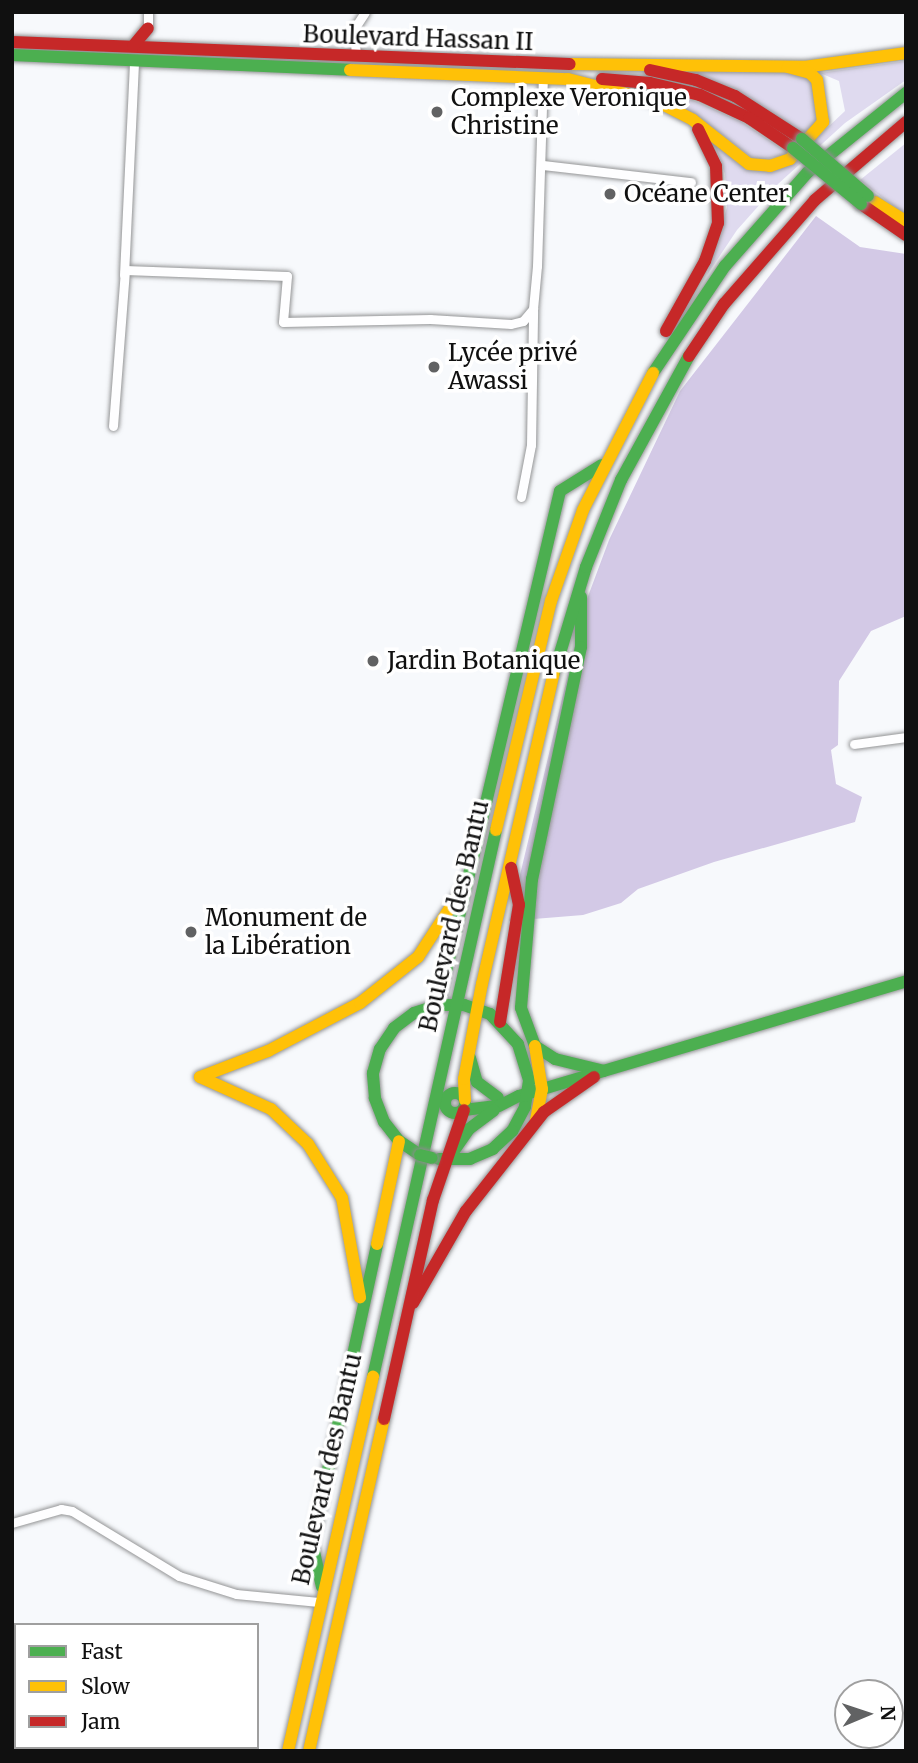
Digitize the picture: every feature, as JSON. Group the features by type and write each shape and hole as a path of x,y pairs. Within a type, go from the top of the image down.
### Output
{"main road":[{"path":"133,47 148,28 160,48"},
{"name":"Boulevard Hassan II","path":"12,41 570,64"},
{"path":"570,64 788,67 847,64 906,53"},
{"name":"Boulevard Hassan II","path":"12,55 568,79"},
{"path":"570,64 644,69 696,80 749,104 906,235"},
{"path":"568,79 658,102 687,118 750,164 782,163 805,145 824,117 817,80 810,73 788,67"},
{"path":"568,79 630,81 687,91 738,112 797,143"},
{"name":"Boulevard des Bantu","path":"309,1750 403,1322 433,1200 432,1158 426,1133 551,601 610,446 695,306 749,237 819,161 906,93"},
{"path":"610,446 624,406 688,294 716,235 720,203 716,166 701,132 687,118"},
{"name":"Boulevard des Bantu","path":"288,1751 318,1602 383,1315 432,1158 464,1105 469,1052 510,863 551,685 581,582 626,471 690,352 750,272 839,177 892,132 906,124"},
{"path":"864,200 906,221"},
{"path":"438,1005 558,510 560,491 602,465"},
{"path":"535,1124 542,1089 534,1046 521,1008 532,879 581,647 581,582"},
{"path":"499,1022 519,905 510,863"},
{"path":"361,1308 356,1256 342,1198 308,1144 271,1109 200,1077 268,1051 360,1003 418,957 465,885"},
{"path":"445,1101 458,1093 464,1105 498,1102 906,981"},
{"path":"438,1005 458,1005 478,1010 499,1022 524,1054 523,1094 513,1131 493,1149 470,1159 432,1158 400,1141 383,1122 375,1098 373,1073 380,1049 394,1028 414,1013 438,1005"},
{"path":"383,1315 445,1101 458,1005"},
{"path":"534,1046 555,1059 604,1071"},
{"path":"469,1052 477,1082 498,1102"},
{"path":"403,1322 466,1210 544,1112 604,1071"},
{"path":"433,1200 463,1135 498,1102"},
{"path":"322,1587 312,1543 361,1308 400,1141"}],"street":[{"path":"148,12 148,28"},
{"path":"352,12 356,57"},
{"path":"354,29 365,12"},
{"path":"113,426 125,272 134,60"},
{"path":"521,497 531,445 533,309 543,165 543,79"},
{"path":"543,165 691,182"},
{"path":"125,272 287,275 284,322 430,319 511,324 523,320 533,309"},
{"path":"854,744 906,737"},
{"path":"12,1523 61,1508 179,1576 236,1594 318,1602"}],"shaded area":[{"path":"906,61 906,80 845,123 778,184 737,230 707,275 727,207 725,174 714,143 740,163 791,162 845,111 839,81 820,73"},
{"path":"672,68 795,72 812,80 820,112 809,137"},
{"path":"652,91 686,97 740,121 790,154 756,161 697,116"},
{"path":"906,143 906,216 860,180"},
{"path":"816,216 860,247 906,254 906,616 871,631 839,681 838,745 831,750 836,784 862,797 855,822 714,862 638,889 621,903 583,915 509,921 584,607 609,540 680,391"}],"traffic: fast":[{"path":"12,55 350,70"},
{"path":"653,373 725,266 808,172 906,93"},
{"path":"802,139 868,196"},
{"path":"793,148 861,204"},
{"path":"554,673 586,567 621,480 689,356"},
{"path":"438,1005 560,491 602,465"},
{"path":"581,597 581,647 532,879 521,1008 535,1046 555,1059 604,1071"},
{"path":"373,1377 496,830"},
{"path":"464,1110 499,1106 519,1096 906,981"},
{"path":"420,1155 399,1141 384,1122 375,1098 373,1073 380,1049 394,1028 414,1013 438,1005 464,1005 490,1014 518,1044 529,1081 525,1107 512,1131 493,1149 470,1159 439,1159"},
{"path":"470,1058 477,1082 498,1098"},
{"path":"451,1093 459,1093 465,1103 459,1113 451,1113 445,1107 445,1099 451,1093"},
{"path":"455,1149 469,1129 494,1110"},
{"path":"420,1155 432,1158"},
{"path":"322,1587 312,1543 377,1244"}],"traffic: slow":[{"path":"570,64 804,67 906,53"},
{"path":"568,79 658,102 693,120 749,164 770,166 790,159 823,122 817,80 810,73 788,67"},
{"path":"350,70 568,79"},
{"path":"875,202 906,221"},
{"path":"496,830 551,601 583,510 653,373"},
{"path":"465,1100 464,1079 482,984 554,673"},
{"path":"200,1077 268,1051 360,1003 418,957 461,891"},
{"path":"535,1046 542,1089 536,1120"},
{"path":"200,1077 271,1109 308,1144 342,1198 360,1297"},
{"path":"377,1244 399,1141"},
{"path":"288,1751 373,1377"},
{"path":"309,1751 384,1419"}],"traffic: jam":[{"path":"133,46 148,28"},
{"path":"12,42 570,64"},
{"path":"650,70 696,80 735,96 802,139"},
{"path":"602,79 650,83 700,95 749,118 793,148"},
{"path":"689,356 724,304 815,200 906,122"},
{"path":"666,331 705,261 718,223 716,166 698,129"},
{"path":"861,204 906,235"},
{"path":"500,1022 519,905 511,868"},
{"path":"413,1303 466,1211 544,1112 594,1077"},
{"path":"384,1419 433,1200 464,1110"}],"place":[{"name":"Complexe Veronique Christine","path":"437,112"},
{"name":"Océane Center","path":"610,194"},
{"name":"Lycée privé Awassi","path":"434,367"},
{"name":"Jardin Botanique","path":"373,661"},
{"name":"Monument de la Libération","path":"191,932"}]}
